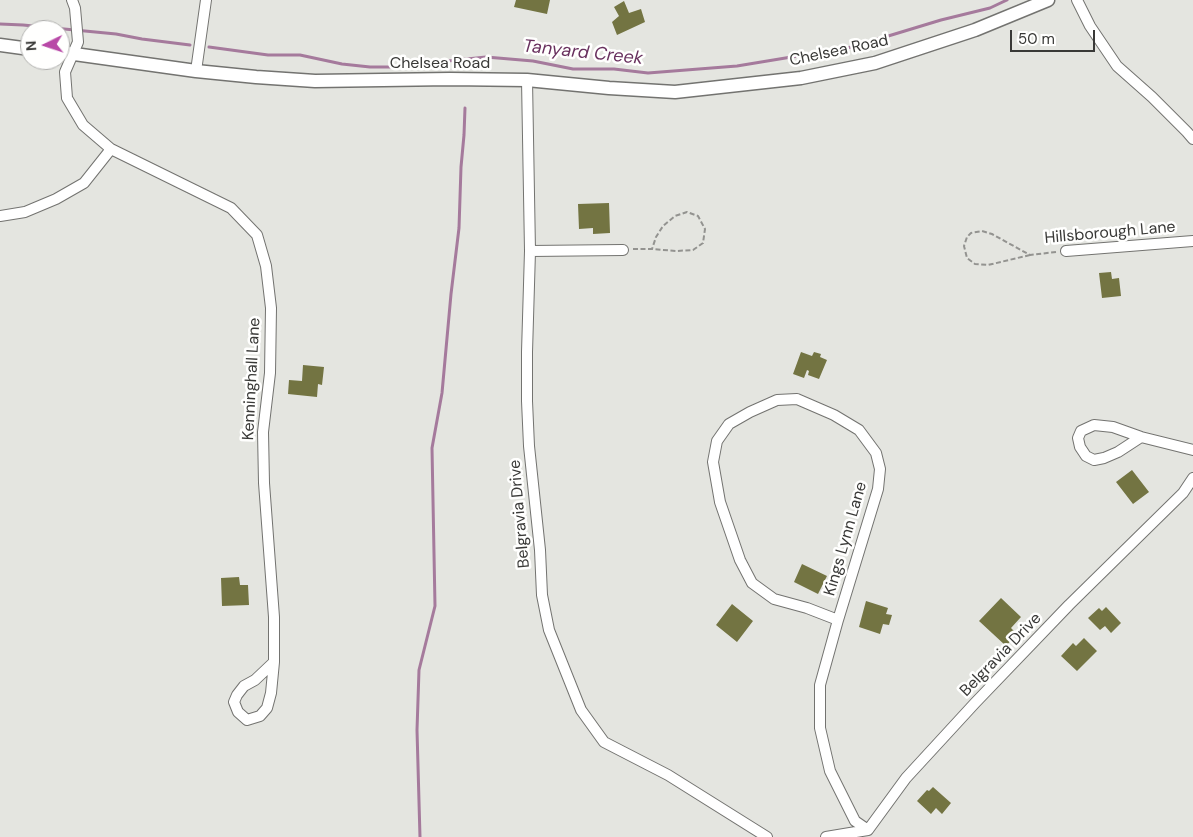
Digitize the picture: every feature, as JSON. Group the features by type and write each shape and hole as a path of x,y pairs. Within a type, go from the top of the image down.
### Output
{"street":[{"path":"196,71 206,0"},
{"name":"Chelsea Road","path":"70,50 76,48 196,71 256,77 315,81 528,80 675,92 801,78 884,60 975,30 1048,0"},
{"path":"1077,0 1090,26 1116,66 1152,98 1193,139"},
{"path":"73,4 76,48"},
{"path":"0,45 20,48"},
{"name":"Kenninghall Lane","path":"76,48 65,72 68,98 83,125 111,149 231,208 257,235 266,266 272,308 270,373 263,432 264,483 274,617 274,662 271,693 267,708 260,716 247,720 238,712 234,702 237,695 244,686 255,680 274,662"},
{"name":"Belgravia Drive","path":"528,80 530,250 527,401 542,595 549,630 581,710 604,742 668,775 767,837"},
{"path":"0,216 24,212 56,198 84,182 111,149"},
{"name":"Hillsborough Lane","path":"1066,251 1193,241"},
{"path":"530,250 623,250"},
{"name":"Kings Lynn Lane","path":"838,620 807,608 774,599 752,583 740,560 720,502 713,462 717,441 729,424 777,400 797,399 834,415 859,430 876,453 880,469 878,489 820,686 820,728 830,771 855,821 868,833"},
{"path":"1141,437 1118,452 1094,460 1086,456 1080,447 1078,438 1081,430 1094,425 1113,427 1141,437 1193,450"},
{"name":"Belgravia Drive","path":"868,833 906,778 975,702 1069,605 1183,493 1193,478"},
{"path":"826,837 868,833"}],"path":[{"path":"623,250 693,250 703,244 705,229 698,216 688,212 675,216 663,226 656,237 652,249"},
{"name":"Hillsborough Lane","path":"1030,254 992,234 982,231 971,233 967,237 964,246 967,258 974,264 988,265 1030,254 1066,251"}],"building":[{"path":"516,0 550,0 547,14 514,7"},
{"path":"624,1 629,13 641,9 645,22 617,35 612,22 619,16 614,7"},
{"path":"609,203 610,233 593,234 593,228 579,229 578,204"},
{"path":"1111,272 1112,279 1119,278 1121,296 1102,298 1099,273"},
{"path":"801,352 812,356 814,352 821,354 820,357 827,360 819,379 808,375 809,371 807,370 804,378 793,374"},
{"path":"303,365 324,367 322,385 318,384 317,397 288,394 289,380 302,381"},
{"path":"1132,470 1149,492 1133,504 1116,482"},
{"path":"802,564 827,576 818,594 794,582"},
{"path":"239,577 240,585 248,585 249,605 222,606 221,578"},
{"path":"1001,598 1021,617 1011,628 1017,634 1006,646 979,621"},
{"path":"866,601 888,608 886,614 892,615 889,625 883,624 880,634 859,627"},
{"path":"732,604 753,621 737,642 716,625"},
{"path":"1106,607 1121,623 1111,633 1105,626 1100,630 1088,618 1099,608 1102,611"},
{"path":"1084,638 1097,651 1077,671 1061,656 1073,643 1076,646"},
{"path":"933,787 951,803 942,814 936,808 931,814 917,801 927,790 929,791"}],"waterway":[{"name":"Tanyard Creek","path":"209,47 268,55 300,55 342,64 370,67 406,67 486,57 533,61 573,69 614,69 648,73 737,66 852,47 941,20 990,8 1007,0"},
{"name":"Tanyard Creek","path":"0,24 116,34 190,45"},
{"path":"420,837 417,730 419,670 435,606 432,448 442,393 459,228 465,108"}]}
